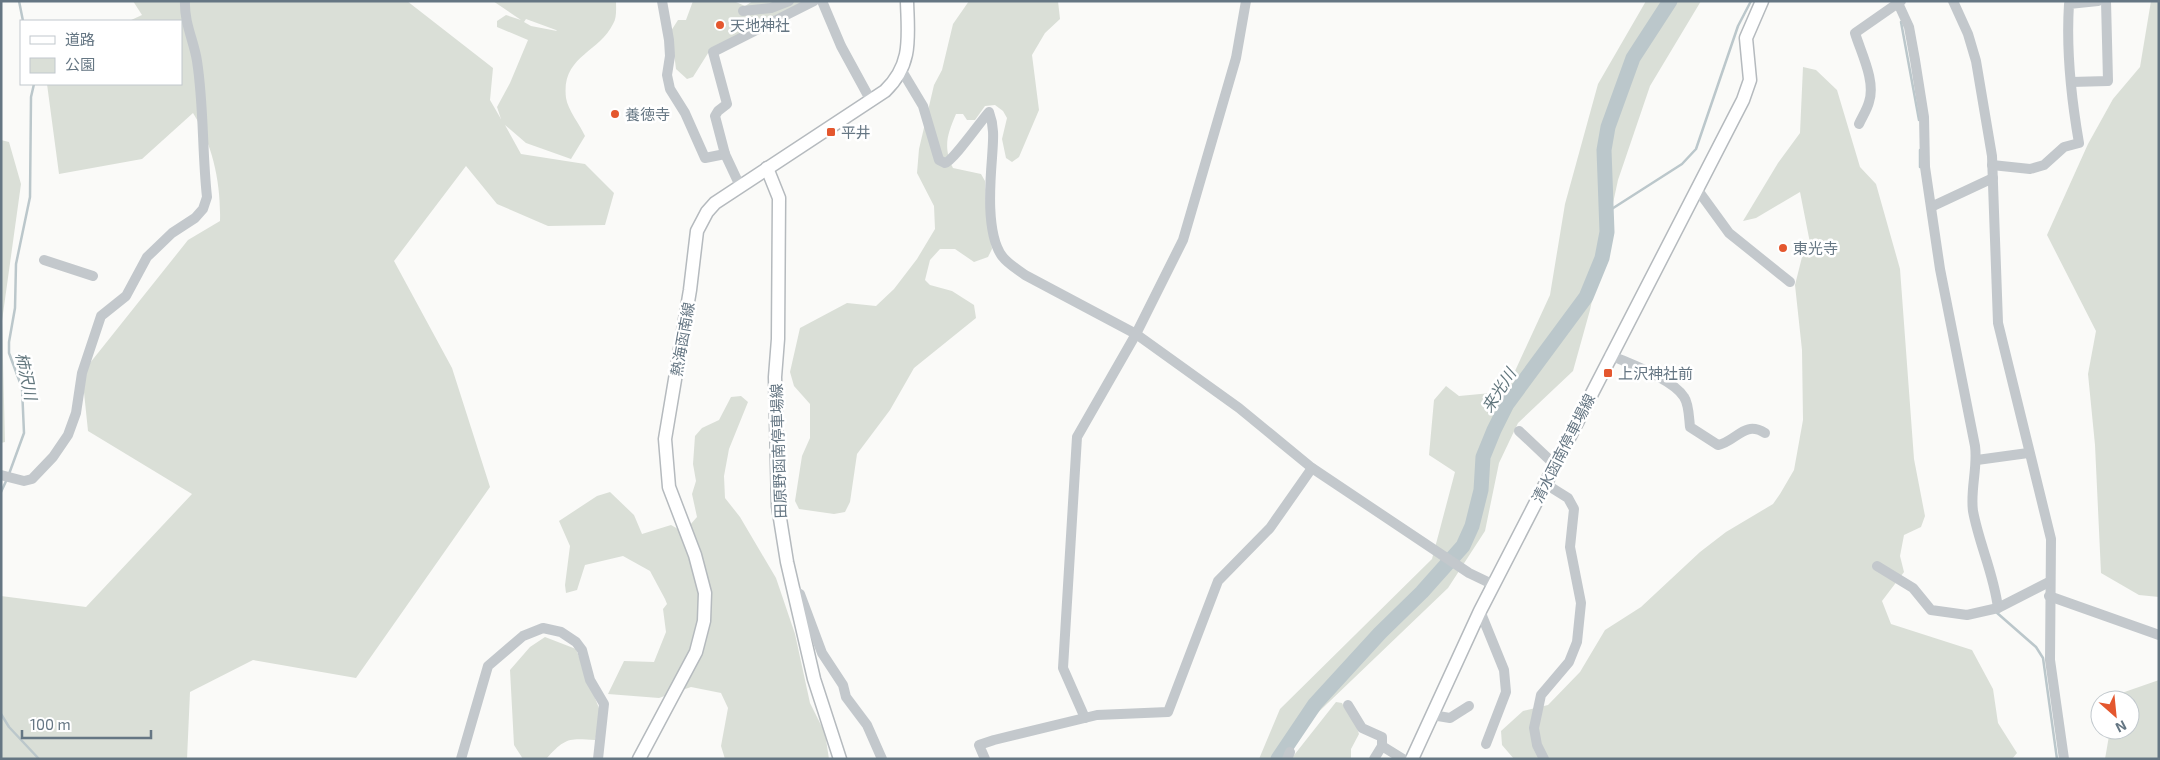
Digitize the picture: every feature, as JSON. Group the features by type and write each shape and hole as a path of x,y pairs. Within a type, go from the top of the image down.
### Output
{"main road":[{"name":"熱海函南線","path":"639,759 696,652 704,621 705,593 696,555 668,487 665,439 690,290 697,231 707,212 715,203 871,101 896,81 902,71 908,48 908,1"},
{"name":"清水函南停車場線","path":"1412,759 1480,611 1544,483 1749,86 1746,38 1762,1"},
{"name":"田原野函南停車場線","path":"767,168 779,198 775,460 778,506 793,590 814,679 840,759"}],"street":[{"path":"1,475 24,482 40,472 68,435 76,413 82,373 101,316 126,296 147,256 172,233 195,218 203,209 207,197 201,98 197,60 186,21 184,1"},
{"path":"662,1 669,40 670,56 667,75 670,89 686,113 705,158 725,154"},
{"path":"744,11 770,8 790,1"},
{"path":"740,186 725,154 715,116 727,104 714,52 814,1"},
{"path":"822,1 841,46 871,101"},
{"path":"1085,718 1063,668 1077,437 1136,334 1183,240 1236,58 1246,1"},
{"path":"1953,1 1968,34 1976,61 1992,165 1998,324 2050,540 2050,660 2064,759"},
{"path":"1992,165 2030,168 2044,165 2064,147 2079,143 2068,52 2069,4 2098,1"},
{"path":"2071,82 2108,81 2106,1"},
{"path":"1859,124 1871,93 1855,33 1899,2 1909,28 1924,117 1924,167 1940,268 1977,460 1973,508 1993,579 1998,608"},
{"path":"902,71 923,106 939,160 945,163 953,159 974,127 988,112 993,126 991,218 994,239 1001,255 1025,275 1136,334 1239,408 1312,468 1468,573 1494,585"},
{"path":"1931,207 1993,178"},
{"path":"1697,188 1729,233 1790,282"},
{"path":"44,260 93,276"},
{"path":"1610,355 1664,380 1681,392 1686,399 1690,427 1718,445 1748,429 1754,428 1765,433"},
{"path":"1519,431 1554,464"},
{"path":"1977,460 2028,453"},
{"path":"985,759 979,745 1097,715 1168,712 1218,581 1270,528 1312,468"},
{"path":"1544,483 1568,498 1574,509 1570,547 1581,603 1577,642 1570,662 1540,696 1534,728 1537,745 1544,759"},
{"path":"1877,566 1913,588 1931,610 1967,615 1998,608 2049,582"},
{"path":"793,590 800,594 822,653 843,685 846,697 867,725 882,759"},
{"path":"2049,596 2159,635"},
{"path":"1480,611 1504,670 1506,692 1486,744"},
{"path":"461,759 488,666 523,636 543,628 561,632 576,642 582,650 590,680 604,704 598,759"},
{"path":"1348,705 1362,728 1382,737 1382,746 1374,759"},
{"path":"1432,715 1450,718 1469,706"},
{"path":"1382,746 1403,759"}],"green space":[{"path":"133,1 407,1 493,68 490,100 501,119 497,107 510,83 528,40 497,27 497,21 506,15 521,20 493,1 616,1 616,16 607,34 582,56 569,73 566,84 567,103 585,136 571,159 526,143 505,125 521,154 585,164 614,193 605,225 548,226 497,204 466,166 394,261 452,368 490,487 356,678 253,660 190,692 187,759 1,759 1,596 86,607 192,494 88,431 82,373 188,240 220,221 219,193 211,151 193,113 142,159 59,174 47,85 182,85 182,20 131,20 142,15","holes":["526,19 557,31 531,26 524,22"]},
{"path":"693,1 736,2 745,6 753,1 808,1 751,26 748,31 710,50 693,77 687,79 676,69 673,45 669,34 678,20 686,20"},
{"path":"969,1 1058,1 1060,19 1045,33 1032,55 1039,110 1019,157 1012,162 1006,158 1002,139 1007,118 1003,111 995,105 985,106 975,120 967,120 963,114 956,114 948,135 948,154 953,168 981,174 985,181 985,200 992,249 988,257 974,262 955,249 940,249 930,260 925,280 930,285 952,291 974,305 976,318 914,368 890,410 857,454 850,502 845,512 834,514 799,509 795,501 802,456 810,438 810,404 794,386 790,372 800,328 847,303 876,306 894,289 917,259 935,229 934,206 917,173 919,149 934,85 942,70 953,24"},
{"path":"1646,1 1701,1 1650,86 1618,180 1590,310 1573,371 1518,423 1499,463 1485,531 1448,588 1305,725 1285,759 1259,759 1280,709 1432,559 1455,472 1429,455 1434,400 1446,386 1459,396 1491,393 1515,371 1550,295 1565,204 1598,84"},
{"path":"2151,1 2159,1 2159,597 2139,595 2101,573 2095,445 2088,374 2096,331 2047,235 2088,144 2113,99 2140,67"},
{"path":"1803,67 1816,70 1837,90 1860,167 1876,184 1900,269 1914,459 1925,516 1921,527 1904,535 1900,556 1904,572 1882,601 1891,624 1972,650 1993,689 1998,723 2017,753 2012,759 1514,759 1502,745 1501,731 1523,711 1548,705 1580,672 1605,630 1641,607 1700,552 1726,532 1773,504 1794,470 1803,420 1802,350 1795,285 1803,253 1811,248 1800,192 1756,218 1743,221 1778,163 1800,133"},
{"path":"1,140 9,142 21,184 2,321 5,442 1,443"},
{"path":"741,396 748,402 729,449 724,476 725,498 740,517 776,578 795,634 810,703 825,733 829,759 725,759 721,746 728,708 721,693 691,687 659,698 608,694 624,661 654,662 666,632 663,609 667,604 650,571 623,556 585,565 577,590 566,593 565,585 570,546 559,521 597,496 610,492 634,515 642,534 671,525 678,529 686,549 696,554 690,525 697,517 692,494 696,481 693,464 695,436 702,428 719,420 731,397"},
{"path":"545,637 576,649 602,716 595,740 579,739 568,741 558,747 546,759 523,759 514,745 510,670 530,647"},
{"path":"2159,680 2159,759 2105,759 2108,740 2140,740 2140,690 2130,690"},
{"path":"1336,702 1342,703 1359,734 1351,749 1351,759 1291,759"}],"waterway":[{"name":"柿沢川","path":"19,1 23,20"},
{"name":"来光川","path":"1278,759 1315,704 1380,633 1422,592 1463,546 1472,526 1481,490 1483,457 1494,430 1507,404 1586,297 1602,258 1607,232 1604,150 1608,127 1633,58 1670,1"},
{"path":"1607,212 1682,164 1696,149 1738,26 1751,1"},
{"path":"1901,22 1919,120"},
{"name":"柿沢川","path":"9,474 24,433 22,388 9,353 9,342 15,308 16,264 30,197 31,97 34,85"},
{"path":"1920,150 1920,167"},
{"name":"柿沢川","path":"1,492 7,479"},
{"path":"1996,612 2036,647 2043,658 2057,759"},
{"name":"柿沢川","path":"1,714 9,727 39,759"}],"place":[{"name":"天地神社","path":"720,25"},
{"name":"養徳寺","path":"615,114"},
{"name":"平井","path":"831,132"},
{"name":"東光寺","path":"1783,248"},
{"name":"上沢神社前","path":"1608,373"}]}
